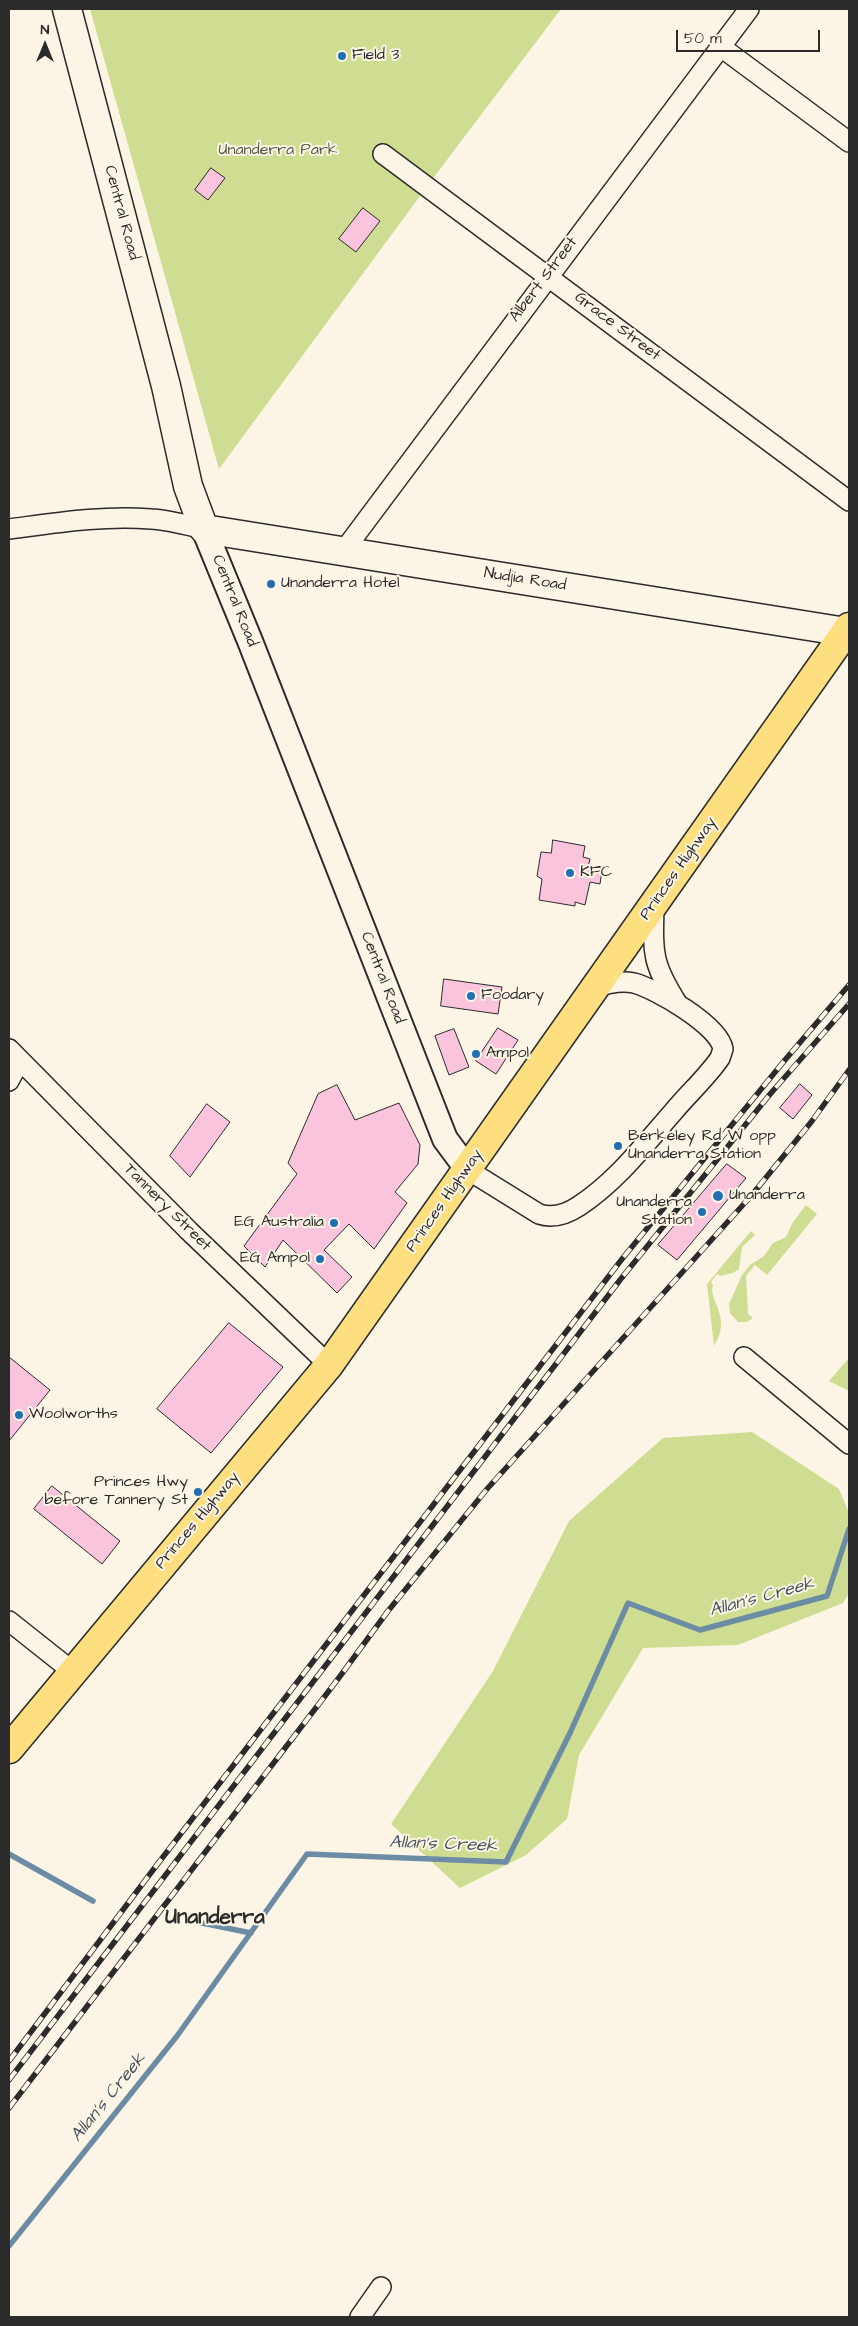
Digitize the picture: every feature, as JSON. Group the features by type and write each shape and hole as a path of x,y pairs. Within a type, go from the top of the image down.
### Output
{"main road":[{"name":"Central Road","path":"67,9 166,386 188,486 204,529"},
{"name":"Nudjia Road","path":"204,529 342,553 847,630"},
{"name":"Princes Highway","path":"9,1748 329,1365 847,630"}],"street":[{"name":"Albert Street","path":"342,553 548,275 749,9"},
{"path":"721,47 849,142"},
{"name":"Grace Street","path":"383,154 548,275 849,502"},
{"path":"9,529 53,523 129,518 158,520 204,529"},
{"name":"Central Road","path":"204,529 247,632 445,1139 468,1170"},
{"path":"654,905 655,959 662,980 678,1004"},
{"path":"468,1170 532,1211 546,1216 559,1215 571,1210 604,1187 624,1167 722,1054 722,1043 717,1035 678,1004 634,983 619,982 595,988"},
{"path":"9,1082 14,1054"},
{"name":"Tannery Street","path":"14,1054 196,1237 329,1365"},
{"path":"744,1357 849,1444"},
{"path":"9,1621 72,1671"},
{"path":"360,2317 381,2288"}],"green space":[{"name":"Unanderra Park","path":"90,9 561,9 434,177 219,469"},
{"path":"806,1205 817,1214 767,1275 755,1265 746,1276 748,1314 753,1318 747,1322 738,1322 730,1313 729,1304 742,1275 750,1265 764,1256 773,1243 786,1237 793,1222"},
{"path":"751,1231 755,1235 742,1247 739,1269 733,1273 720,1276 717,1274 711,1282 721,1326 714,1346 707,1284"},
{"path":"849,1358 849,1391 829,1381"},
{"path":"752,1432 839,1489 849,1513 849,1593 843,1603 738,1645 643,1648 579,1755 567,1819 526,1855 460,1888 391,1824 493,1671 569,1521 663,1438"}],"building":[{"path":"211,168 225,178 208,200 195,190"},
{"path":"363,208 380,221 356,252 339,239"},
{"name":"KFC","path":"553,840 585,846 583,857 590,859 588,867 602,870 600,884 590,882 585,905 575,902 575,906 539,900 542,879 537,876 541,852 551,853"},
{"name":"Foodary","path":"444,979 502,987 498,1014 441,1006"},
{"path":"498,1028 518,1040 496,1074 476,1061"},
{"path":"454,1029 469,1067 449,1075 435,1036"},
{"path":"800,1084 812,1095 793,1119 780,1108"},
{"path":"337,1085 355,1120 399,1103 420,1145 418,1164 395,1192 407,1203 374,1249 349,1224 324,1250 352,1277 337,1293 283,1240 265,1267 244,1246 297,1174 288,1163 318,1094"},
{"path":"207,1104 230,1122 190,1177 170,1156"},
{"name":"Unanderra Station","path":"727,1164 746,1178 677,1260 658,1245"},
{"path":"229,1323 283,1367 211,1453 157,1409"},
{"name":"Woolworths","path":"9,1357 50,1390 9,1441"},
{"path":"52,1486 120,1541 102,1564 34,1509"}],"waterway":[{"name":"Allan's Creek","path":"9,2246 177,2036 307,1854 506,1862 570,1733 628,1603 700,1630 827,1596 849,1529"},
{"path":"9,1854 93,1901"},
{"path":"197,1922 251,1933"}],"railway":[{"path":"9,2061 153,1870 622,1259 849,985"},
{"path":"9,2080 620,1280 771,1093 849,1004"},
{"path":"9,2108 388,1611 487,1489 751,1196 812,1121 849,1070"}],"place":[{"name":"Field 3","path":"342,56"},
{"name":"Unanderra Hotel","path":"271,584"},
{"name":"KFC","path":"570,873"},
{"name":"Foodary","path":"471,996"},
{"name":"Ampol","path":"476,1054"},
{"name":"Berkeley Rd W opp Unanderra Station","path":"618,1146"},
{"name":"Unanderra","path":"718,1196"},
{"name":"Unanderra Station","path":"702,1212"},
{"name":"EG Australia","path":"334,1223"},
{"name":"EG Ampol","path":"320,1259"},
{"name":"Woolworths","path":"19,1415"},
{"name":"Princes Hwy before Tannery St","path":"198,1492"}],"district":[{"name":"Unanderra","path":"215,1919"}]}
